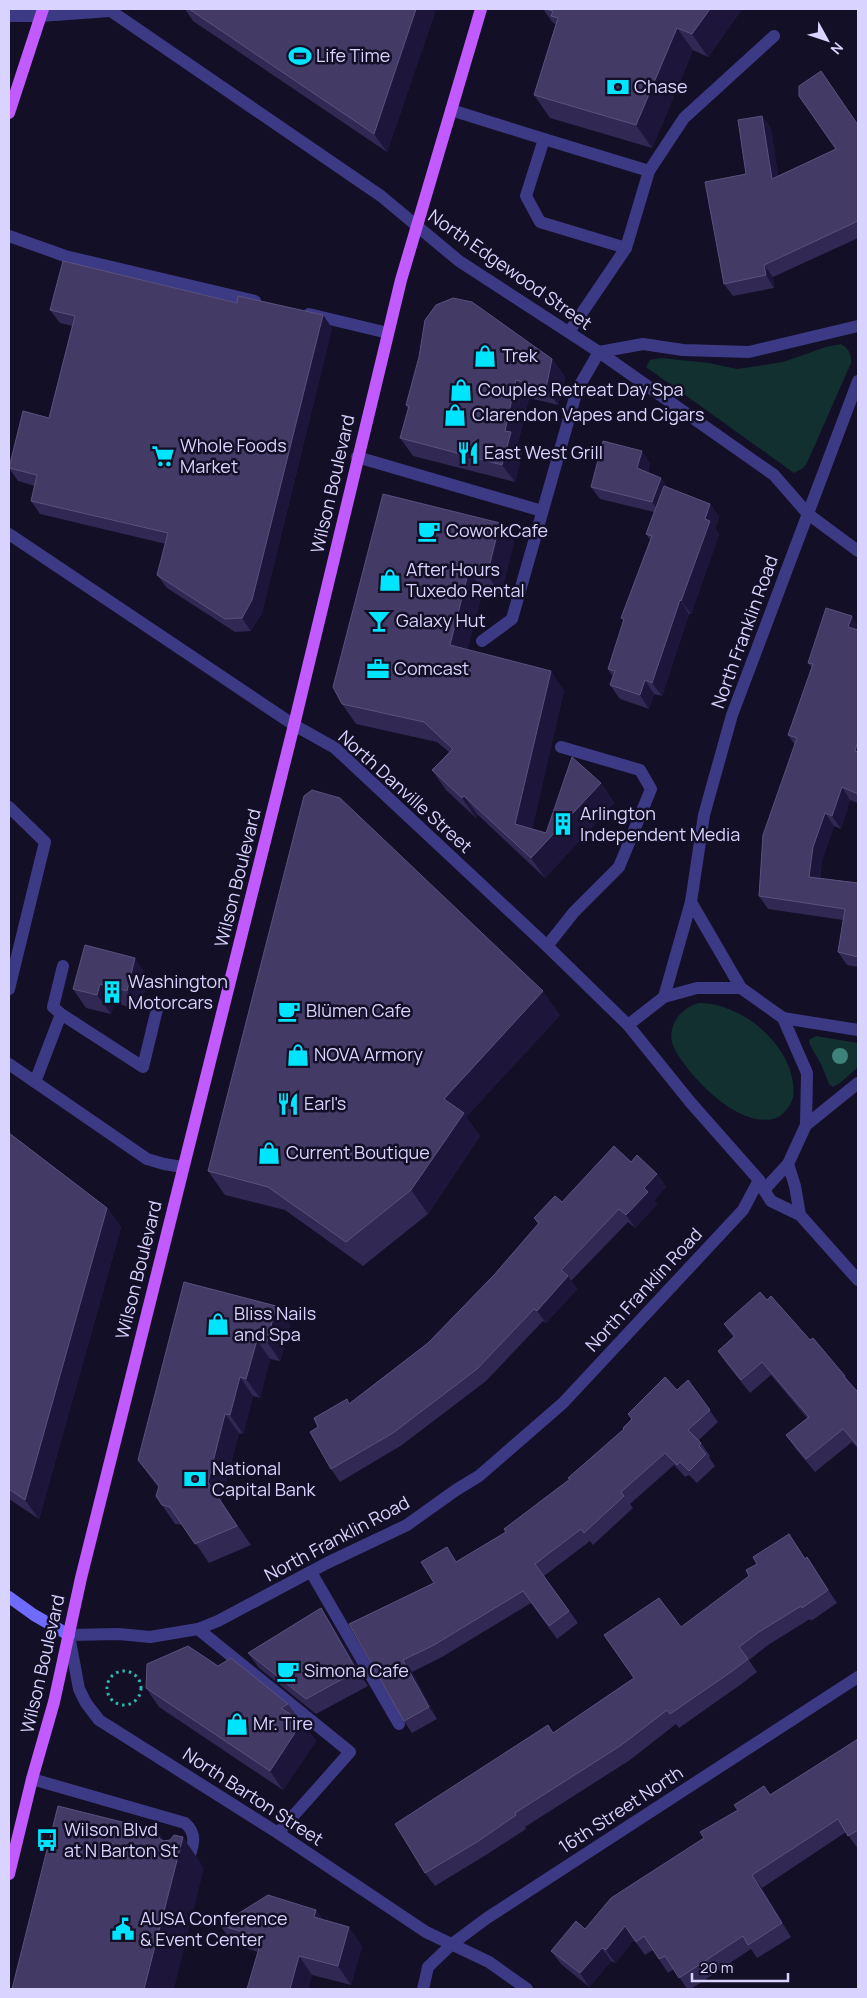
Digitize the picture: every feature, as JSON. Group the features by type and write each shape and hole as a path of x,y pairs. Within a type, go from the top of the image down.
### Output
{"main road":[{"name":"Wilson Boulevard","path":"9,1874 32,1779 54,1702 90,1540 294,724 388,333 416,226 481,9"},
{"path":"9,113 42,13"}],"street":[{"name":"North Edgewood Street","path":"9,16 108,10 381,196 459,260 599,352 774,475 808,514 858,552"},
{"path":"569,332 626,248 649,171 684,118 774,36"},
{"path":"451,110 649,171"},
{"path":"544,139 526,196 540,222 626,248"},
{"path":"9,236 65,256 271,305"},
{"path":"297,311 388,333"},
{"path":"482,641 512,619 577,390 599,352 643,344 682,350 749,352 858,326"},
{"name":"North Franklin Road","path":"691,902 704,815 732,715 858,382"},
{"path":"357,457 542,511"},
{"name":"North Danville Street","path":"9,534 294,724 335,748 547,946 628,1026 690,1103 761,1185 771,1201 800,1215"},
{"path":"547,946 574,912 618,868 651,789 640,770 561,747"},
{"path":"9,807 45,842 9,989"},
{"path":"691,902 741,988 783,1018 858,1030"},
{"path":"664,997 691,902"},
{"path":"64,966 53,1008 143,1067 158,1004"},
{"path":"628,1026 664,997 697,988 741,988"},
{"path":"35,1082 61,1014"},
{"path":"783,1018 806,1073 806,1125"},
{"path":"9,1064 147,1158 164,1164 183,1167"},
{"path":"806,1125 858,1083"},
{"name":"North Franklin Road","path":"69,1635 119,1634 150,1637 198,1629 407,1524 479,1476 563,1403 743,1210 761,1185 788,1164 806,1125"},
{"path":"788,1164 796,1186 800,1215 858,1280"},
{"path":"311,1572 399,1724"},
{"path":"9,1597 34,1615 69,1635"},
{"path":"198,1629 350,1752 278,1833"},
{"name":"North Barton Street","path":"69,1635 80,1689 86,1703 99,1720 278,1833 426,1932 489,1962 527,1989"},
{"name":"16th Street North","path":"423,1989 428,1967 452,1944 487,1918 858,1678"},
{"path":"32,1779 185,1823 192,1829 194,1839 187,1864"}],"path":[{"path":"122,1671 136,1675 142,1689 138,1699 130,1705 115,1703 108,1696 106,1690 109,1680 122,1671"}],"green space":[{"path":"841,344 849,352 851,363 807,463 803,468 794,473 646,367 650,360 661,358 709,363 737,369 783,362 826,347"},
{"path":"699,1003 715,1005 745,1017 772,1039 782,1053 793,1083 794,1092 792,1100 781,1116 773,1119 759,1119 745,1116 730,1108 716,1098 682,1061 672,1042 672,1028 675,1021 685,1010"},
{"path":"816,1036 858,1043 858,1067 833,1087 829,1084 821,1064 810,1045 809,1040"}],"building":[{"path":"189,9 416,9 374,134"},
{"name":"Chase","path":"546,9 710,9 692,34 677,28 636,125 534,95 558,18 551,16 553,11"},
{"path":"821,71 858,125 858,221 764,265 766,275 724,284 705,182 746,174 738,120 762,116 772,179 836,149 799,96 799,86"},
{"name":"Whole Foods Market","path":"63,261 237,303 238,296 323,315 252,600 242,618 225,619 157,575 168,533 31,501 37,475 9,468 23,411 49,418 75,316 50,310"},
{"path":"453,298 472,302 552,359 546,388 516,380 505,431 511,432 502,465 400,438 409,406 406,405 419,357 425,320 436,305"},
{"path":"603,441 642,451 637,468 661,478 652,502 591,487"},
{"path":"664,486 710,504 705,519 710,521 680,600 652,683 645,680 640,695 610,685 615,671 608,669 624,619 621,618 652,536 646,534"},
{"path":"383,494 500,523 487,575 469,570 450,645 551,671 515,824 546,833 572,757 601,783 531,858 464,796 462,798 432,770 453,749 424,722 342,704 333,687"},
{"path":"826,608 852,616 848,627 858,630 858,741 855,751 858,752 858,794 842,787 832,816 825,813 813,847 809,877 858,883 858,957 838,952 845,909 759,896 763,835 797,738 788,735 813,664 808,663"},
{"path":"312,790 340,798 543,991 444,1099 464,1113 411,1190 346,1242 268,1187 208,1171 304,796"},
{"path":"85,945 135,958 127,991 100,984 97,995 73,989"},
{"path":"9,1133 107,1208 25,1500 9,1489"},
{"path":"614,1146 631,1162 637,1155 657,1174 644,1188 648,1192 626,1215 619,1209 561,1270 568,1276 537,1311 534,1309 477,1369 393,1433 331,1469 310,1432 318,1427 314,1418 347,1399 349,1404 428,1343 494,1275 539,1223 534,1218 555,1196 562,1202"},
{"path":"184,1282 276,1306 267,1342 257,1340 246,1379 240,1377 230,1415 225,1414 208,1482 237,1526 195,1544 170,1507 162,1505 156,1496 159,1486 138,1460"},
{"path":"760,1292 767,1300 771,1296 810,1340 813,1338 858,1392 858,1446 843,1429 806,1459 786,1435 809,1417 762,1362 741,1380 718,1351 735,1336 724,1324"},
{"path":"665,1377 677,1390 688,1380 710,1410 688,1430 701,1443 699,1446 706,1454 689,1471 680,1462 677,1465 665,1453 621,1492 624,1496 584,1533 581,1529 535,1564 569,1611 549,1626 523,1591 434,1645 403,1660 429,1707 404,1721 349,1624 434,1583 421,1562 447,1547 456,1562 506,1532 504,1529 570,1479 568,1478 624,1429 632,1419 628,1414"},
{"path":"789,1534 805,1559 807,1557 828,1590 802,1608 801,1606 759,1632 739,1647 748,1659 731,1672 670,1714 667,1710 620,1746 515,1813 516,1815 477,1842 425,1873 395,1824 548,1725 553,1733 634,1678 604,1635 659,1598 681,1627 749,1576 746,1570 757,1564 753,1557"},
{"path":"321,1608 357,1671 306,1699 248,1653"},
{"name":"Mr. Tire","path":"188,1646 218,1666 231,1658 288,1704 281,1708 302,1722 270,1771 146,1688 147,1664"},
{"path":"858,1739 858,1830 848,1836 838,1819 752,1875 782,1923 748,1945 743,1936 679,1978 665,1956 659,1959 644,1936 636,1942 625,1926 606,1950 602,1948 580,1973 551,1951 576,1921 585,1929 611,1898 704,1838 700,1832 738,1810 734,1805 764,1786 770,1795"},
{"name":"AUSA Conference & Event Center","path":"58,1806 158,1831 159,1838 163,1841 170,1840 174,1835 183,1837 144,1989 12,1989"},
{"path":"268,1895 316,1910 314,1917 349,1927 338,1966 299,1956 290,1989 247,1989 262,1938 220,1925"}],"place":[{"name":"Life Time","path":"300,56"},
{"name":"Chase","path":"618,87"},
{"name":"Trek","path":"485,356"},
{"name":"Couples Retreat Day Spa","path":"461,390"},
{"name":"Clarendon Vapes and Cigars","path":"455,415"},
{"name":"East West Grill","path":"468,453"},
{"name":"Whole Foods Market","path":"163,456"},
{"name":"CoworkCafe","path":"429,531"},
{"name":"After Hours Tuxedo Rental","path":"390,580"},
{"name":"Galaxy Hut","path":"379,621"},
{"name":"Comcast","path":"378,669"},
{"name":"Arlington Independent Media","path":"563,824"},
{"name":"Washington Motorcars","path":"112,992"},
{"name":"Blümen Cafe","path":"289,1011"},
{"name":"NOVA Armory","path":"298,1055"},
{"name":"Earl's","path":"288,1104"},
{"name":"Current Boutique","path":"269,1153"},
{"name":"Bliss Nails and Spa","path":"218,1324"},
{"name":"National Capital Bank","path":"195,1479"},
{"name":"Simona Cafe","path":"288,1671"},
{"name":"Mr. Tire","path":"237,1724"},
{"name":"Wilson Blvd at N Barton St","path":"47,1840"},
{"name":"AUSA Conference & Event Center","path":"123,1929"}]}
